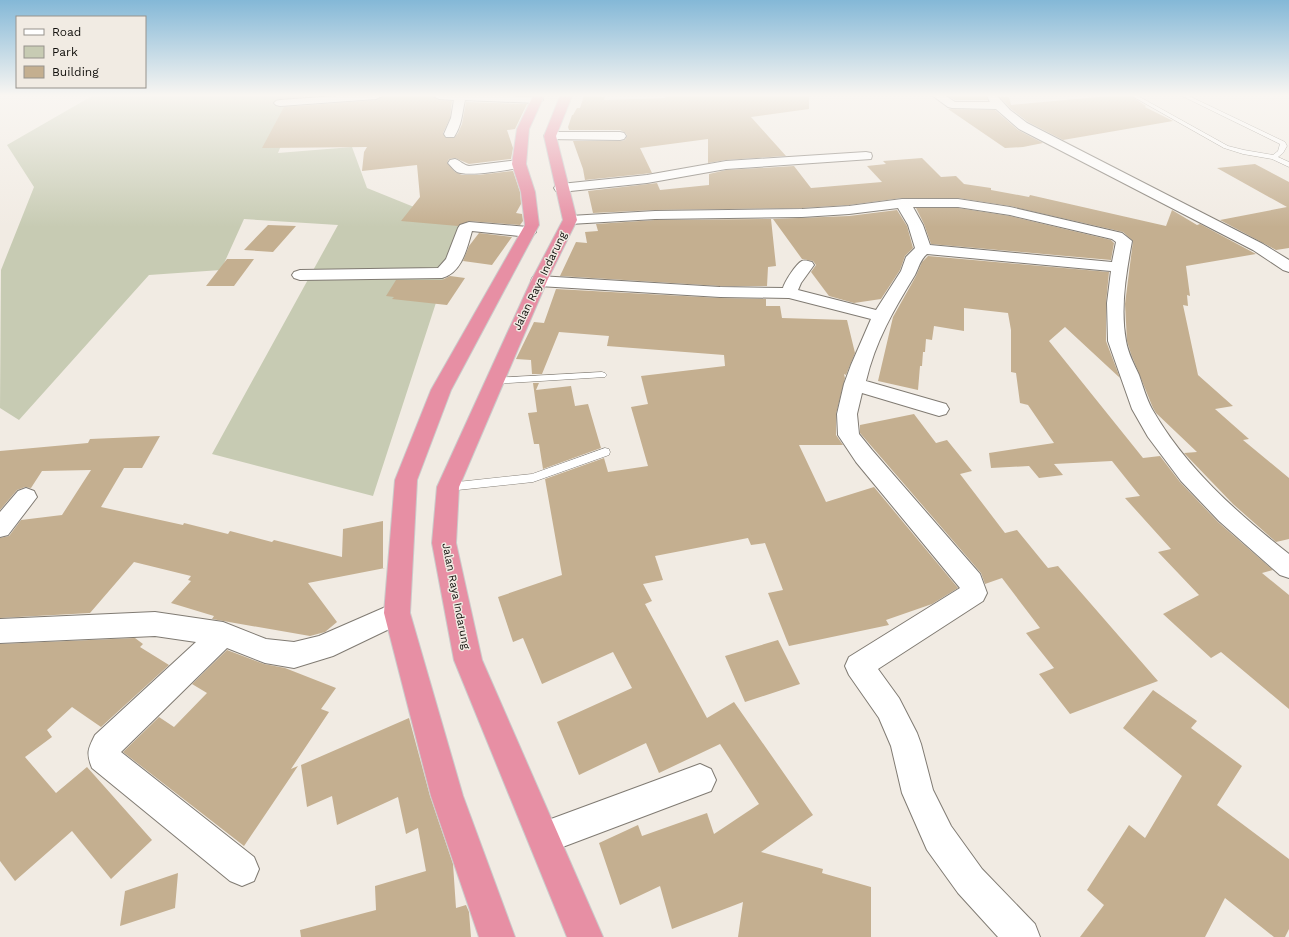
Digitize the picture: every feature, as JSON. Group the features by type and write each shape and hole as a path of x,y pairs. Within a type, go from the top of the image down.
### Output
{"highway":[{"path":"497,937 447,796 397,613 406,480 441,390 532,225 528,192 519,164 522,140"},
{"name":"Jalan Raya Indarung","path":"551,140 561,188 570,220 539,281 493,381 448,488 444,543 468,660 586,937"}],"street":[{"path":"1050,140 1258,247 1289,267"},
{"path":"561,188 654,178 726,165 866,156"},
{"path":"455,163 462,169 481,174 519,164"},
{"path":"902,203 908,209 920,233 923,249"},
{"path":"570,220 655,214 802,213 849,210 902,203 958,203 1010,211 1117,236 1124,241 1119,267 1115,317 1117,342 1141,407 1161,441 1205,493 1267,550 1289,568"},
{"path":"300,275 442,273 446,271 454,257 465,228 475,226 528,232"},
{"path":"1022,937 970,881 940,838 918,792 906,744 889,708 859,666 974,593 972,582 864,456 849,435 847,414 860,365 881,316 909,271 914,257 923,249 1119,267"},
{"path":"789,293 793,282 806,266"},
{"path":"539,281 720,292 789,293 881,316"},
{"path":"854,384 939,409"},
{"path":"0,528 26,497"},
{"path":"0,631 156,624 222,634 265,651 294,655 323,647 397,613"},
{"path":"222,634 106,746 103,752 103,757 242,869"},
{"path":"544,838 700,780"}],"lane":[{"path":"1213,140 1226,147 1243,152 1274,157 1289,165"},
{"path":"1274,157 1281,152 1284,146 1283,143 1276,140"},
{"path":"493,381 602,375"},
{"path":"448,488 533,478 605,452"}],"green space":[{"path":"16,140 283,140 278,153 352,147 367,188 461,226 373,496 212,454 338,225 244,219 221,270 149,275 19,420 0,408 1,270 34,187 7,145"}],"building":[{"path":"266,140 510,140 513,148 511,159 469,164 455,158 449,159 447,163 455,172 462,175 478,175 513,171 520,192 521,204 516,213 522,214 523,221 520,225 469,221 458,226 401,221 420,197 417,165 362,171 364,152 367,147 262,148"},
{"path":"703,140 640,148 652,173 585,180 583,169 573,141"},
{"path":"708,140 771,140 786,156 726,160 708,163"},
{"path":"993,140 1037,140 1043,143 1023,147 1005,148"},
{"path":"922,158 941,177 956,176 964,184 991,188 991,190 1029,197 1030,195 1166,226 1172,210 1197,225 1200,224 1256,254 1186,266 1190,296 1187,295 1188,306 1183,305 1198,375 1233,406 1215,409 1249,439 1243,440 1289,478 1289,539 1276,542 1233,504 1184,453 1197,452 1156,413 1153,408 1127,341 1125,304 1133,241 1123,232 1010,206 958,198 902,198 849,205 802,208 655,210 593,213 588,191 657,183 660,190 709,185 709,174 726,170 794,166 811,188 882,182 867,166 886,164 883,161"},
{"path":"1255,164 1289,182 1289,248 1276,250 1220,220 1287,207 1217,168"},
{"path":"916,208 958,208 1010,216 1111,240 1114,243 1111,260 931,244 924,224"},
{"path":"897,210 907,226 913,248 905,256 900,270 881,299 854,303 829,296 811,272 816,265 813,261 802,259 773,219 849,216"},
{"path":"771,219 776,266 768,267 767,286 720,286 560,276 576,242 587,243 585,232 598,231 596,224 655,220"},
{"path":"268,225 296,226 273,252 244,250"},
{"path":"479,233 512,237 492,265 463,261 469,246"},
{"path":"928,256 1109,272 1106,303 1106,341 1120,378 1065,327 1049,341 1143,458 1160,456 1180,482 1218,522 1273,570 1262,573 1289,595 1289,709 1221,652 1211,658 1163,614 1199,595 1158,552 1171,549 1125,498 1140,496 1112,461 1054,464 1063,475 1039,478 1029,466 991,468 989,453 1054,443 1028,405 1020,403 1016,373 1011,372 1011,330 1008,313 964,308 964,331 934,326 932,340 926,339 922,366 920,366 918,390 878,381 893,317 916,276 922,262"},
{"path":"227,259 254,259 234,286 206,286"},
{"path":"450,276 465,278 447,305 392,299 394,297 386,296 396,280 442,280"},
{"path":"556,289 766,299 766,306 780,306 782,318 847,320 855,353 846,375 844,374 845,378 836,414 836,435 843,445 799,445 826,502 874,487 958,588 932,604 886,620 889,625 789,646 768,593 783,590 765,543 751,545 748,538 655,556 663,580 643,584 652,601 645,604 707,718 734,702 813,815 761,852 823,869 822,873 871,887 871,937 738,937 743,902 672,929 660,886 620,905 599,843 638,825 642,836 707,813 714,834 759,804 720,744 659,773 646,743 579,775 557,722 632,688 613,652 542,684 523,638 513,642 498,597 562,575 545,479 604,458 608,472 648,466 631,407 648,404 641,376 725,366 724,355 607,346 609,336 559,332 542,374 532,374 531,360 516,359 534,322 544,323"},
{"path":"533,383 539,383 536,390 571,386 575,406 588,404 601,448 543,469 539,444 534,444 528,413 537,412"},
{"path":"914,414 936,443 947,440 972,471 960,474 1005,533 1017,530 1048,568 1058,566 1158,681 1070,714 1039,674 1054,668 1026,633 1040,628 1002,578 985,584 981,573 860,433 860,425"},
{"path":"160,436 142,468 124,468 101,507 183,525 184,523 228,534 230,531 272,542 274,540 342,557 343,529 383,521 383,568 385,568 308,583 337,622 325,632 310,636 212,619 214,616 171,603 191,581 188,580 191,576 134,562 90,613 0,618 0,538 9,536 21,520 62,515 91,470 42,471 31,488 25,487 17,490 0,510 0,451 88,443 90,439"},
{"path":"135,638 143,644 140,647 169,665 101,727 72,707 47,730 52,737 25,757 56,793 87,767 152,840 111,879 72,831 15,881 0,861 0,644"},
{"path":"778,640 800,684 745,702 725,656"},
{"path":"227,650 264,664 285,668 336,688 321,709 329,712 291,769 298,766 244,846 123,752 159,717 174,727 207,693 192,684"},
{"path":"1153,690 1197,721 1191,728 1242,766 1217,805 1289,859 1289,929 1285,937 1274,937 1225,898 1205,937 1080,937 1104,905 1087,890 1129,825 1145,838 1182,776 1123,728"},
{"path":"409,718 430,796 453,864 456,908 466,905 469,912 471,937 301,937 300,930 376,910 375,886 426,871 418,828 406,834 398,797 337,825 332,796 307,807 301,765"},
{"path":"178,873 175,908 120,926 125,891"}]}
